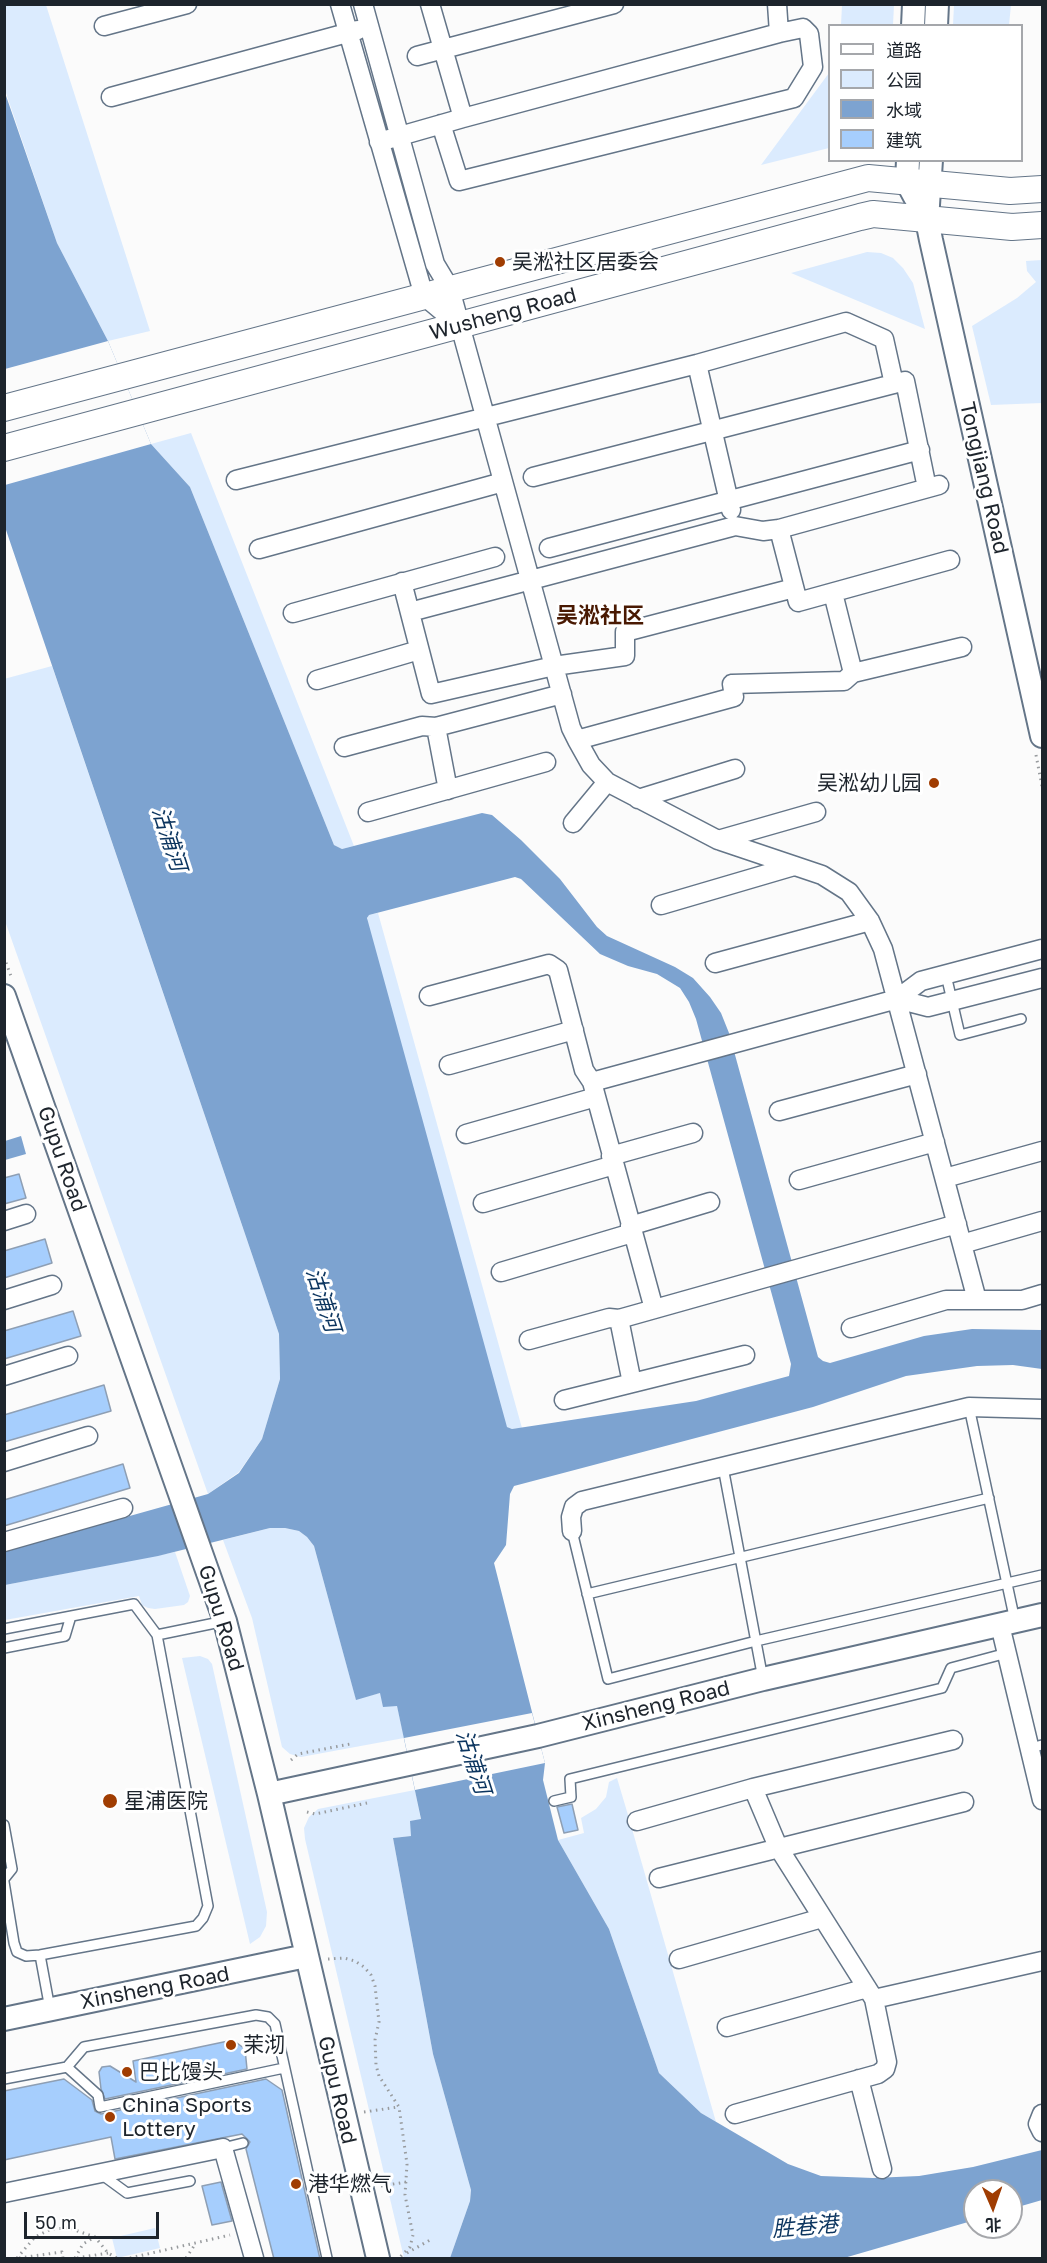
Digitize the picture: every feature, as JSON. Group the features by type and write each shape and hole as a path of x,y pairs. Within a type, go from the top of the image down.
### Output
{"main road":[{"name":"Wusheng Road","path":"4,408 868,178 919,172 1010,191 1042,189"},
{"name":"Wusheng Road","path":"4,448 873,214 1012,226 1042,225"}],"street":[{"path":"104,26 187,4"},
{"path":"340,4 424,296 460,326"},
{"path":"363,4 435,264 450,289 554,666 577,740 591,765 607,782 718,840 822,875 849,892 870,921 883,950 897,999 977,1300"},
{"path":"430,4 463,118"},
{"path":"417,56 614,4"},
{"path":"777,4 779,33"},
{"path":"913,24 914,4"},
{"path":"936,24 937,4"},
{"path":"111,97 369,27"},
{"path":"379,142 441,124 463,118 779,33 803,28 809,34 813,67 794,98 459,181 441,124"},
{"name":"Tongjiang Road","path":"919,172 927,220 1042,736"},
{"path":"236,480 697,364 846,322 884,339 894,384"},
{"path":"697,364 735,526"},
{"path":"410,612 735,526 763,531 779,530 933,486 920,450 904,381 533,477"},
{"path":"549,548 920,450"},
{"path":"259,549 504,482"},
{"path":"779,530 798,602 950,560"},
{"path":"293,612 495,557"},
{"path":"402,582 430,694 554,666 625,656 625,632 794,588"},
{"path":"833,593 853,673"},
{"path":"577,740 734,697 732,684 844,681 853,673 962,647"},
{"path":"317,680 420,650"},
{"path":"344,747 422,726 436,727 562,694"},
{"path":"436,727 448,790"},
{"path":"368,812 546,762"},
{"path":"638,799 735,769"},
{"path":"573,822 607,782"},
{"path":"718,840 816,813"},
{"path":"661,905 794,866"},
{"path":"715,963 870,921"},
{"path":"466,1134 699,1053 897,999 921,981 1042,949"},
{"path":"429,996 549,964 558,970 584,1070 594,1090 654,1309"},
{"path":"897,999 928,1007 1042,978"},
{"name":"Gupu Road","path":"4,996 225,1621 269,1794 317,1958 378,2259"},
{"path":"449,1065 574,1030"},
{"path":"779,1111 917,1074"},
{"path":"483,1203 693,1133"},
{"path":"799,1180 935,1142"},
{"path":"945,1178 1042,1151"},
{"path":"501,1272 710,1203"},
{"path":"4,1221 26,1214"},
{"path":"962,1244 1042,1221"},
{"path":"529,1340 609,1318 619,1319 957,1224"},
{"path":"4,1300 52,1285"},
{"path":"851,1328 946,1300 1022,1300 1042,1294"},
{"path":"619,1319 632,1383"},
{"path":"564,1400 745,1355"},
{"path":"4,1376 68,1356"},
{"path":"572,1530 571,1516 574,1507 582,1501 969,1407 1042,1409"},
{"path":"4,1462 88,1436"},
{"path":"4,1542 123,1508"},
{"name":"Xinsheng Road","path":"269,1794 538,1736 763,1679 1042,1615"},
{"path":"1008,1623 1007,1653 1036,1746 1042,1800"},
{"path":"637,1821 753,1788 953,1740"},
{"path":"735,2114 878,2074 885,2069 887,2062 870,1994 778,1847 753,1788"},
{"path":"659,1878 964,1802"},
{"path":"679,1959 822,1918"},
{"name":"Xinsheng Road","path":"4,2019 317,1958"},
{"path":"727,2026 870,1994 1042,1961"},
{"path":"859,2079 882,2169"},
{"path":"1042,2114 1038,2124 1042,2132"},
{"path":"4,2193 223,2148 254,2258"}],"lane":[{"path":"946,975 960,1035 1020,1018"},
{"path":"969,1407 1007,1583 1008,1623"},
{"path":"723,1467 763,1679"},
{"path":"587,1594 989,1498"},
{"path":"572,1530 608,1679 756,1641 1042,1575"},
{"path":"4,1629 134,1604 157,1635 208,1906 203,1918 196,1926 40,1955 26,1956 17,1952 4,1880 12,1869 4,1825"},
{"path":"4,1648 65,1636 72,1616"},
{"path":"157,1635 225,1621"},
{"path":"554,1802 571,1797 570,1779 942,1688 951,1668 1007,1653"},
{"path":"40,1955 50,2010"},
{"path":"4,2079 68,2067 84,2047 256,2014 268,2016 275,2024 295,2129 327,2259"},
{"path":"68,2067 98,2095 100,2107 284,2068"},
{"path":"223,2148 243,2143"},
{"path":"100,2172 127,2193 190,2181"}],"path":[{"path":"291,1760 298,1754 350,1744"},
{"path":"307,1812 315,1814 367,1803"},
{"path":"317,1958 344,1958 355,1961 364,1967 375,1986 379,2022 375,2040 376,2065 379,2076 399,2107 405,2147 405,2195 413,2235 406,2254"},
{"path":"364,2112 399,2107"},
{"path":"381,2186 406,2181"},
{"path":"18,2259 35,2237 51,2229 69,2228 95,2237 108,2253 117,2259"},
{"path":"130,2259 246,2232"},
{"path":"76,2259 83,2244 95,2237"},
{"path":"399,2259 430,2240"},
{"path":"186,2259 196,2243"},
{"path":"18,2259 52,2256 62,2252 63,2259"},
{"path":"76,2259 108,2253"}],"green space":[{"path":"4,5 46,5 150,331 108,341 57,243 5,90"},
{"path":"842,5 894,5 893,24 841,24"},
{"path":"954,5 1011,5 1009,24 953,24"},
{"path":"828,74 828,148 761,165"},
{"path":"867,252 881,253 893,258 903,268 913,283 925,329 791,273"},
{"path":"1042,260 1042,403 991,405 972,326 1017,298 1036,282 1027,271 1026,261"},
{"path":"191,433 354,846 342,849 334,845 190,487 151,444"},
{"path":"52,666 279,1334 280,1379 262,1439 239,1472 208,1494 5,921 4,679"},
{"path":"378,913 522,1428 512,1429 507,1427 504,1421 367,921 368,915"},
{"path":"270,1528 299,1531 314,1546 356,1699 380,1693 397,1705 404,1738 301,1757 290,1754 282,1747 252,1618 223,1540"},
{"path":"175,1552 190,1596 184,1605 148,1608 142,1605 139,1596 5,1620 5,1585"},
{"path":"200,1656 208,1659 212,1664 267,1912 266,1926 260,1937 250,1944 182,1658"},
{"path":"617,1778 716,2122 701,2113 659,2073 609,1929 558,1840 584,1833 581,1818 596,1809 606,1797 609,1782"},
{"path":"415,1790 421,1820 411,1836 393,1838 433,2054 471,2190 470,2201 450,2258 404,2258 304,1828 309,1817 318,1809"},
{"path":"155,2228 160,2248 117,2258 112,2238"}],"water":[{"path":"4,90 57,243 108,341 151,444 190,487 334,845 342,849 482,813 492,815 560,879 597,927 607,936 675,967 693,978 721,1013 729,1033 818,1357 823,1361 830,1363 924,1336 972,1329 1042,1330 1042,1369 1013,1365 977,1366 906,1376 813,1407 514,1486 510,1494 506,1545 494,1563 545,1763 543,1780 558,1840 609,1929 659,2073 701,2113 788,2164 821,2176 873,2178 919,2176 973,2167 1042,2150 1042,2200 1023,2206 1023,2179 963,2179 963,2223 844,2258 450,2258 470,2201 471,2190 433,2054 393,1838 411,1836 410,1821 421,1819 397,1706 383,1707 380,1693 356,1700 314,1546 299,1531 270,1528 158,1556 5,1585 5,1551 208,1494 239,1473 262,1439 280,1379 279,1334 5,527","holes":["515,877 521,879 600,954 628,966 657,974 680,988 689,1002 696,1019 791,1364 789,1376 696,1401 512,1429 507,1427 367,918 369,915"]},
{"path":"21,1136 26,1154 5,1160 5,1141"}],"pier":[{"path":"108,341 151,444 5,485 5,369"},
{"path":"532,1713 545,1763 415,1790 404,1738"}],"building":[{"path":"19,1174 26,1198 4,1204 4,1178"},
{"path":"45,1239 52,1263 4,1278 4,1251"},
{"path":"73,1311 81,1336 4,1359 4,1331"},
{"path":"104,1385 111,1411 4,1442 4,1415"},
{"path":"123,1464 130,1488 4,1526 4,1500"},
{"path":"572,1804 578,1830 564,1833 557,1807"},
{"path":"233,2040 245,2049 247,2069 105,2099 99,2072 102,2067 110,2066 136,2082 133,2061"},
{"path":"64,2079 92,2100 95,2111 101,2114 266,2079 282,2090 320,2259 274,2259 246,2149 250,2142 242,2134 115,2159 111,2137 4,2160 4,2091"},
{"path":"221,2182 232,2221 212,2225 202,2186"}],"place":[{"name":"吴淞社区居委会","path":"500,262"},
{"name":"吴淞幼儿园","path":"934,783"},
{"name":"星浦医院","path":"110,1801"},
{"name":"茉沏","path":"231,2045"},
{"name":"巴比馒头","path":"127,2072"},
{"name":"China Sports Lottery","path":"110,2117"},
{"name":"港华燃气","path":"296,2184"}],"district":[{"name":"吴淞社区","path":"600,616"}],"water label":[{"name":"沽浦河","path":"169,839"},
{"name":"沽浦河","path":"323,1300"},
{"name":"沽浦河","path":"473,1762"},
{"name":"胜巷港","path":"805,2227"}]}
